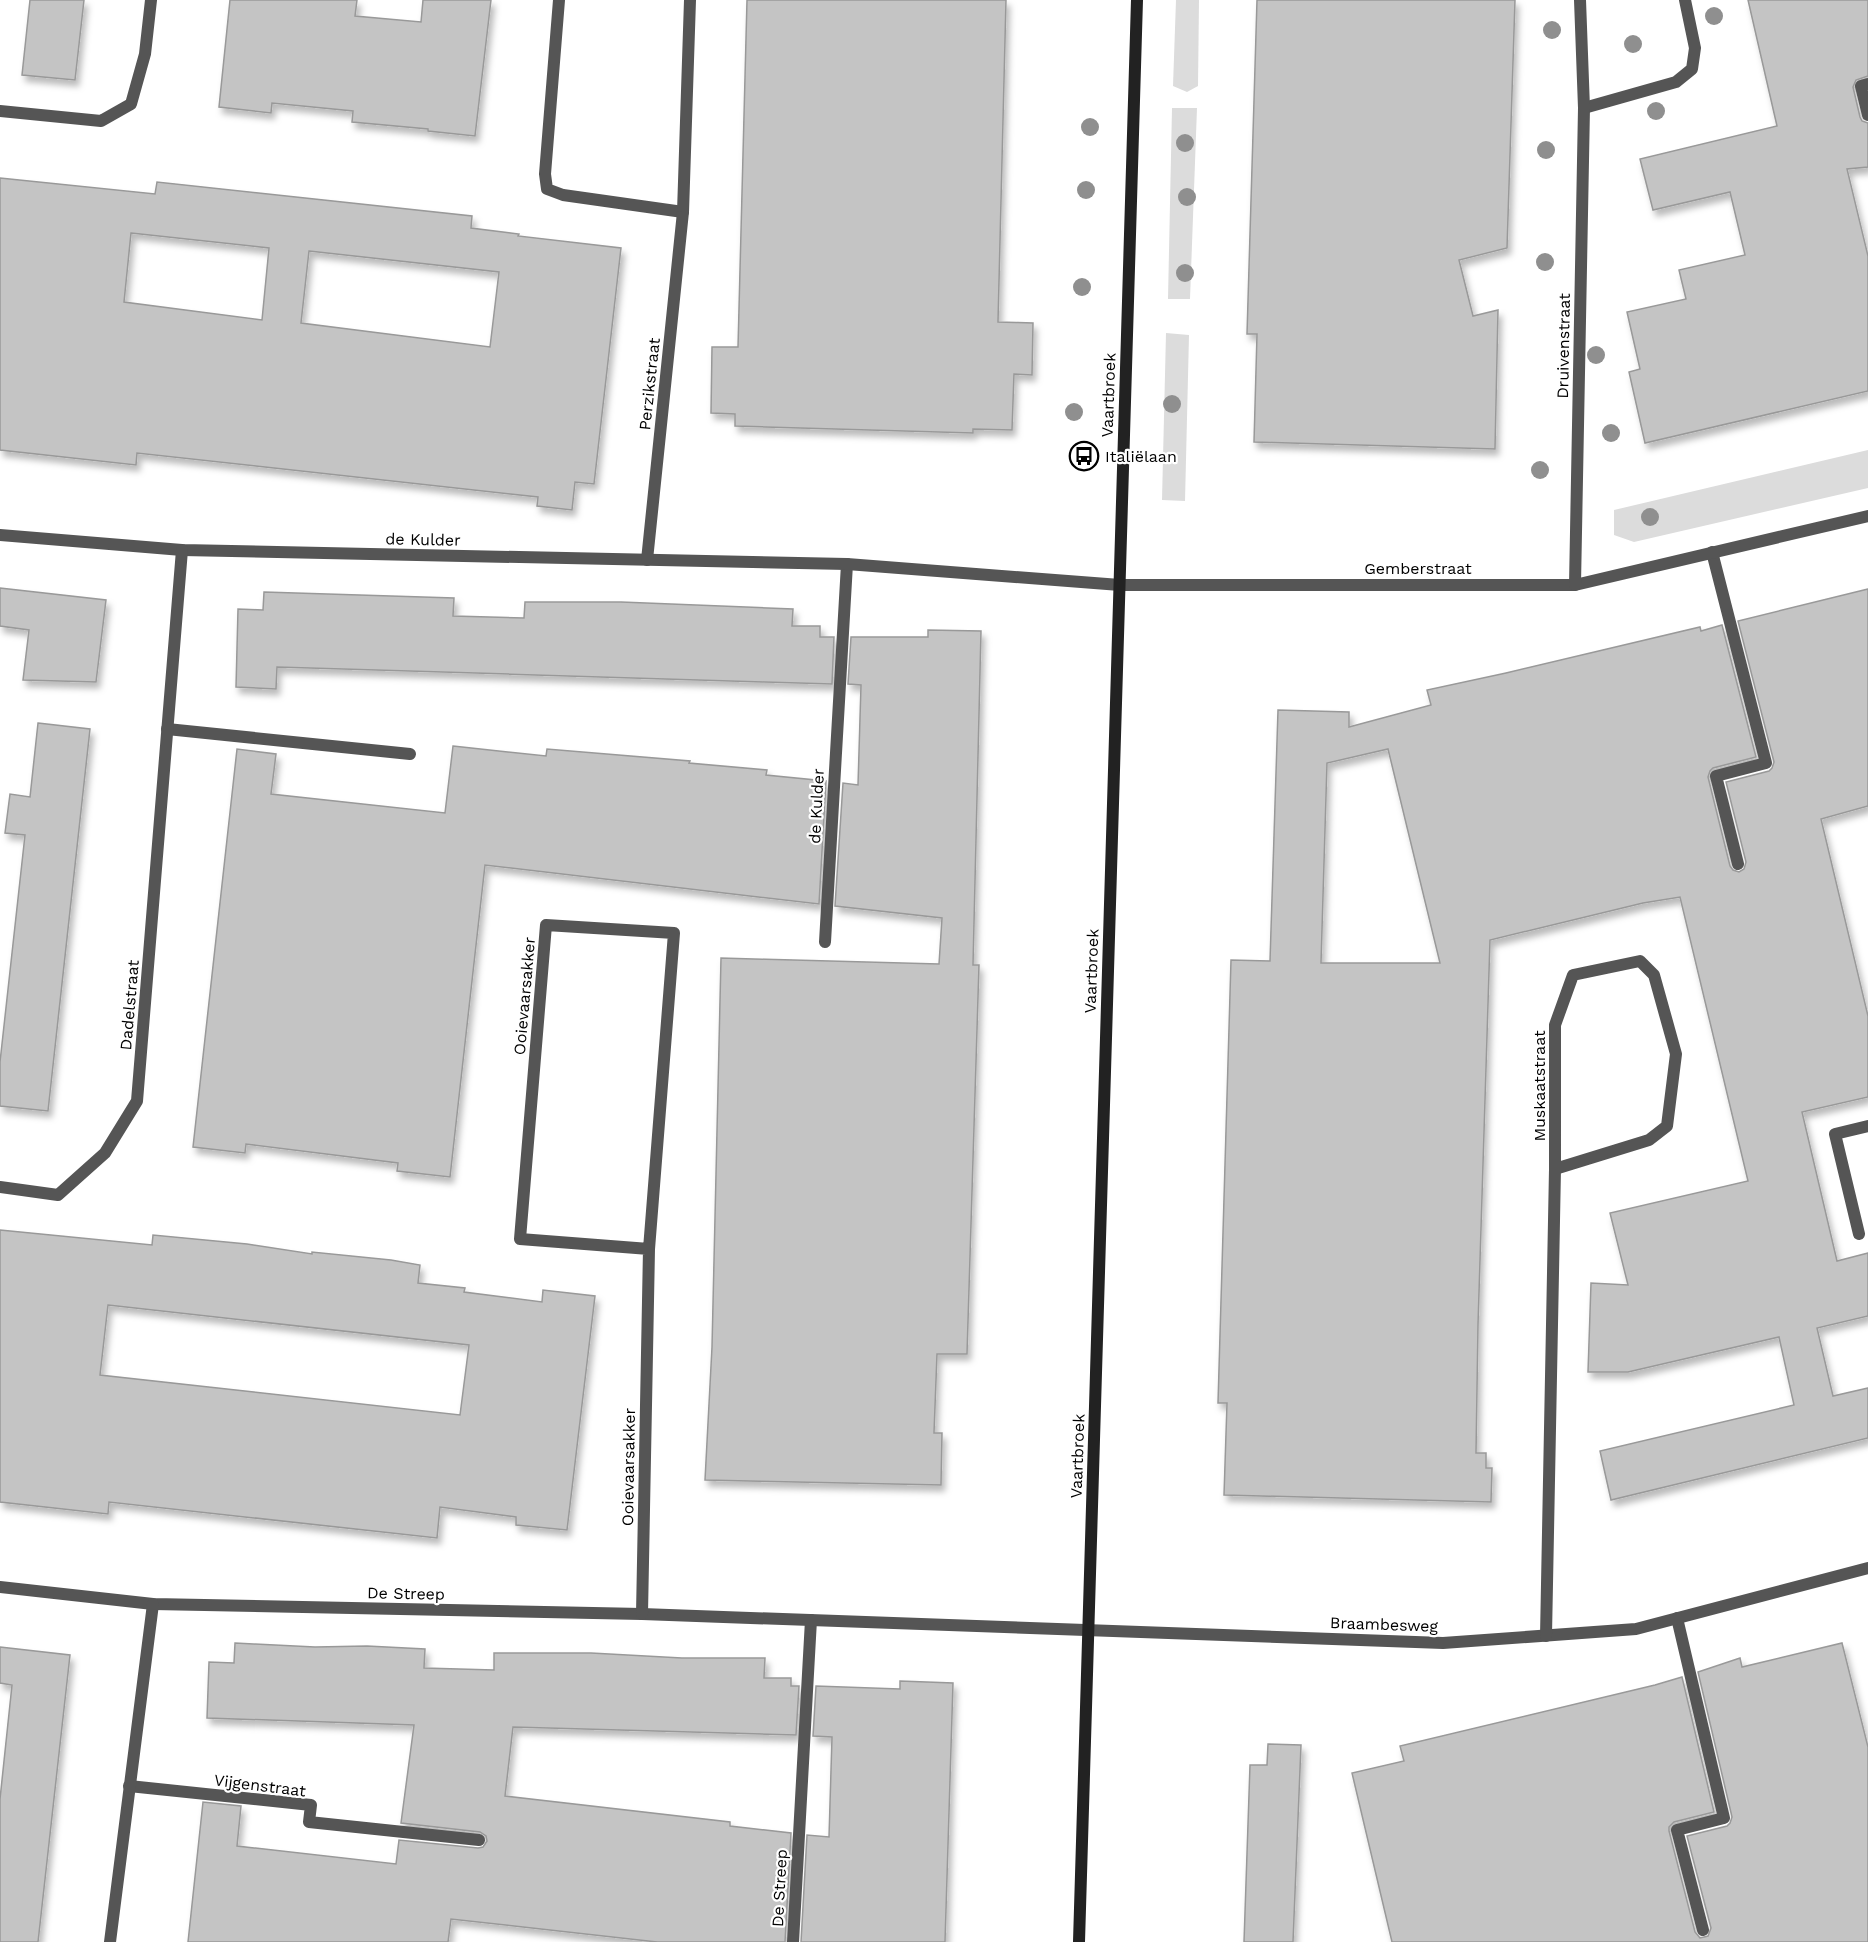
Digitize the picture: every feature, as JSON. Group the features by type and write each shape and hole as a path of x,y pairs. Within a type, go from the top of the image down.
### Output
{"street":[{"path":"0,111 101,121 130,104 145,54 151,0"},
{"path":"559,0 545,174 547,189 563,195 683,212"},
{"name":"Perzikstraat","path":"648,560 683,212 690,0"},
{"name":"Vaartbroek","path":"1079,1942 1137,0"},
{"name":"Druivenstraat","path":"1575,585 1584,108 1580,0"},
{"path":"1584,108 1676,82 1692,69 1695,48 1685,0"},
{"path":"1868,84 1861,86 1868,115"},
{"name":"Gemberstraat","path":"1120,585 1575,585 1868,516"},
{"name":"de Kulder","path":"0,535 182,549 847,564 1120,585"},
{"name":"Dadelstraat","path":"0,1187 58,1195 105,1153 137,1101 182,549"},
{"path":"1712,552 1766,763 1716,776 1738,864"},
{"name":"de Kulder","path":"825,942 847,564"},
{"path":"167,729 410,754"},
{"name":"Ooievaarsakker","path":"642,1614 649,1249 674,933 546,925 520,1239 649,1249"},
{"name":"Muskaatstraat","path":"1546,1636 1555,1169 1555,1025 1573,975 1641,961 1654,975 1676,1054 1667,1126 1649,1140 1555,1169"},
{"path":"1859,1234 1835,1134 1868,1126"},
{"name":"Braambesweg","path":"1088,1629 1443,1643 1636,1629 1868,1568"},
{"name":"De Streep","path":"0,1587 153,1604 642,1614 1088,1629"},
{"path":"110,1942 153,1604"},
{"path":"1677,1618 1724,1818 1677,1830 1703,1930"},
{"name":"De Streep","path":"793,1942 811,1620"},
{"name":"Vijgenstraat","path":"129,1786 311,1805 309,1822 479,1840"}],"shaded area":[{"path":"1176,0 1199,0 1198,86 1187,92 1173,86"},
{"path":"1172,108 1197,108 1190,299 1168,299"},
{"path":"1166,333 1189,335 1185,501 1162,500"},
{"path":"1868,450 1868,488 1634,542 1614,535 1614,510"}],"building":[{"path":"30,0 84,0 75,80 22,75"},
{"path":"230,0 357,0 355,16 421,22 423,0 491,0 475,136 352,122 353,111 272,103 271,113 219,107"},
{"path":"747,0 1006,0 998,322 1033,323 1032,375 1014,374 1012,430 973,429 973,433 735,426 735,414 711,413 712,347 738,347"},
{"path":"1257,0 1515,0 1507,248 1459,260 1473,316 1498,310 1495,449 1254,442 1257,334 1247,334"},
{"path":"1748,0 1868,0 1868,76 1856,80 1853,87 1860,117 1862,121 1868,123 1868,167 1847,169 1868,256 1868,391 1645,443 1629,372 1640,369 1627,312 1686,299 1679,270 1745,255 1730,192 1653,210 1640,159 1777,126"},
{"path":"0,178 155,194 157,182 472,216 471,228 621,248 594,484 575,482 572,510 537,506 538,497 137,453 136,465 0,450","holes":["131,233 269,248 262,320 124,302","309,251 499,272 490,347 301,323"]},
{"path":"0,588 106,600 96,682 23,680 29,630 0,626"},
{"path":"1868,589 1868,806 1821,819 1868,1016 1868,1097 1802,1112 1837,1261 1868,1253 1868,1316 1817,1328 1833,1396 1868,1388 1868,1438 1611,1500 1600,1451 1794,1405 1779,1337 1628,1372 1588,1372 1591,1283 1628,1285 1610,1213 1748,1181 1680,897 1643,903 1490,940 1476,1453 1486,1453 1486,1468 1492,1468 1491,1502 1224,1495 1227,1403 1218,1403 1231,960 1270,961 1278,710 1349,712 1349,727 1431,705 1427,690 1700,627 1701,631 1722,625 1756,757 1713,768 1708,777 1730,866 1739,872 1744,869 1746,862 1726,782 1769,771 1774,762 1738,621","holes":["1388,749 1440,963 1321,963 1327,763"]},
{"path":"264,592 454,598 453,616 524,618 525,602 621,602 793,609 792,626 820,626 820,637 834,637 832,684 277,667 276,689 236,687 238,609 263,610"},
{"path":"928,630 981,631 973,965 979,965 967,1354 937,1354 934,1433 942,1433 941,1485 705,1480 712,1347 721,958 939,964 942,918 835,906 843,783 858,785 861,685 848,684 851,637 928,637"},
{"path":"38,723 90,729 48,1111 0,1106 0,1062 25,835 5,833 10,794 30,797"},
{"path":"453,746 546,756 547,749 690,761 689,763 767,770 766,775 826,781 819,904 485,865 450,1177 397,1171 398,1163 246,1144 245,1153 193,1147 237,749 276,754 271,794 445,813"},
{"path":"0,1230 152,1245 153,1235 247,1244 312,1254 312,1252 391,1260 420,1265 418,1283 465,1288 464,1292 542,1302 543,1290 595,1296 567,1530 516,1525 516,1517 440,1507 437,1538 109,1502 108,1514 0,1502","holes":["108,1305 469,1345 460,1415 100,1375"]},
{"path":"235,1643 425,1649 424,1668 494,1670 494,1653 765,1658 764,1678 791,1678 791,1686 799,1686 796,1735 513,1727 505,1796 730,1822 730,1826 791,1833 785,1942 657,1942 451,1919 448,1942 188,1942 203,1802 241,1806 237,1846 396,1864 399,1840 478,1848 483,1847 487,1841 486,1836 480,1832 401,1823 414,1725 207,1718 209,1662 234,1663"},
{"path":"1842,1643 1868,1747 1868,1942 1392,1942 1352,1773 1404,1761 1400,1746 1682,1677 1714,1812 1674,1822 1669,1827 1669,1831 1695,1932 1700,1938 1708,1936 1711,1928 1687,1836 1727,1826 1732,1817 1698,1672 1740,1658 1742,1667"},
{"path":"0,1647 70,1655 38,1942 0,1942 0,1799 12,1685 0,1683"},
{"path":"900,1681 953,1683 945,1942 801,1942 807,1835 829,1837 832,1737 813,1736 816,1686 900,1689"},
{"path":"1268,1744 1301,1745 1293,1942 1244,1942 1250,1765 1267,1765"}],"place":[{"name":"Italiëlaan","path":"1084,456"}]}
